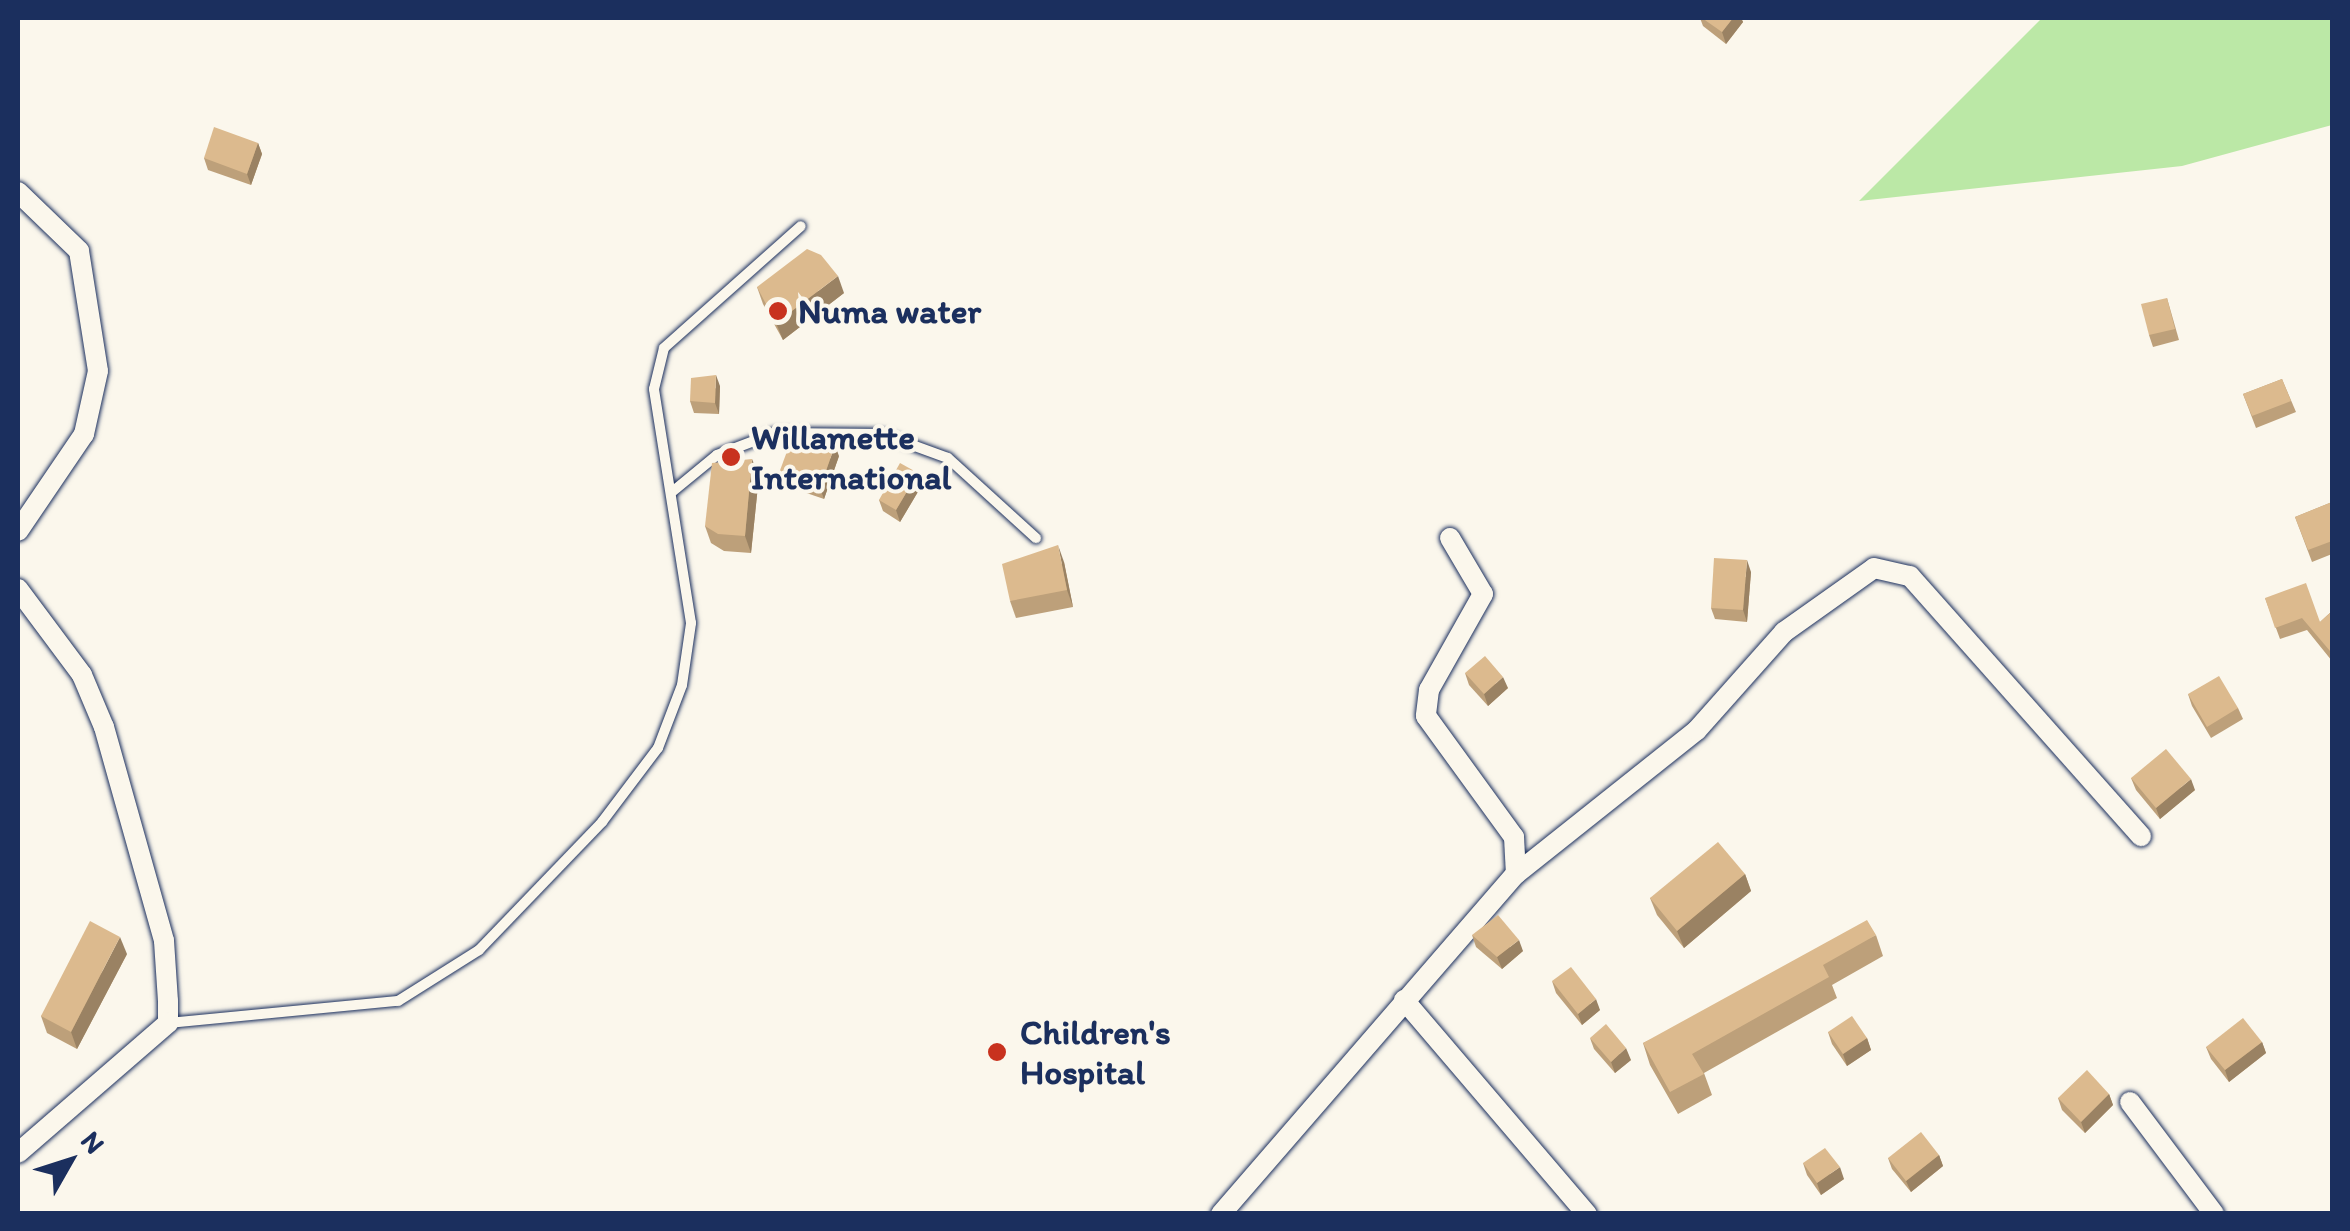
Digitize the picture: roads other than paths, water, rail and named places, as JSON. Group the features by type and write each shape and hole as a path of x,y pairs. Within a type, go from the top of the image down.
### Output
{"street":[{"path":"18,193 80,251 98,371 84,434 18,530"},
{"path":"1450,538 1483,594 1429,690 1426,716 1514,837 1516,874"},
{"path":"1221,1214 1516,874 1696,730 1784,632 1890,565 1910,576 2141,836"},
{"path":"18,589 82,675 104,727 164,942 168,1023 18,1152"},
{"path":"1404,1000 1588,1214"},
{"path":"2130,1102 2214,1214"}],"lane":[{"path":"168,1023 398,1000 479,950 602,822 658,748 682,685 691,623 654,389 664,348 801,226"},
{"path":"672,492 716,455 775,433 882,434 948,458 1036,538"}],"place":[{"name":"Numa water","path":"778,311"},
{"name":"Willamette International","path":"731,457"},
{"name":"Children's Hospital","path":"997,1052"}]}
